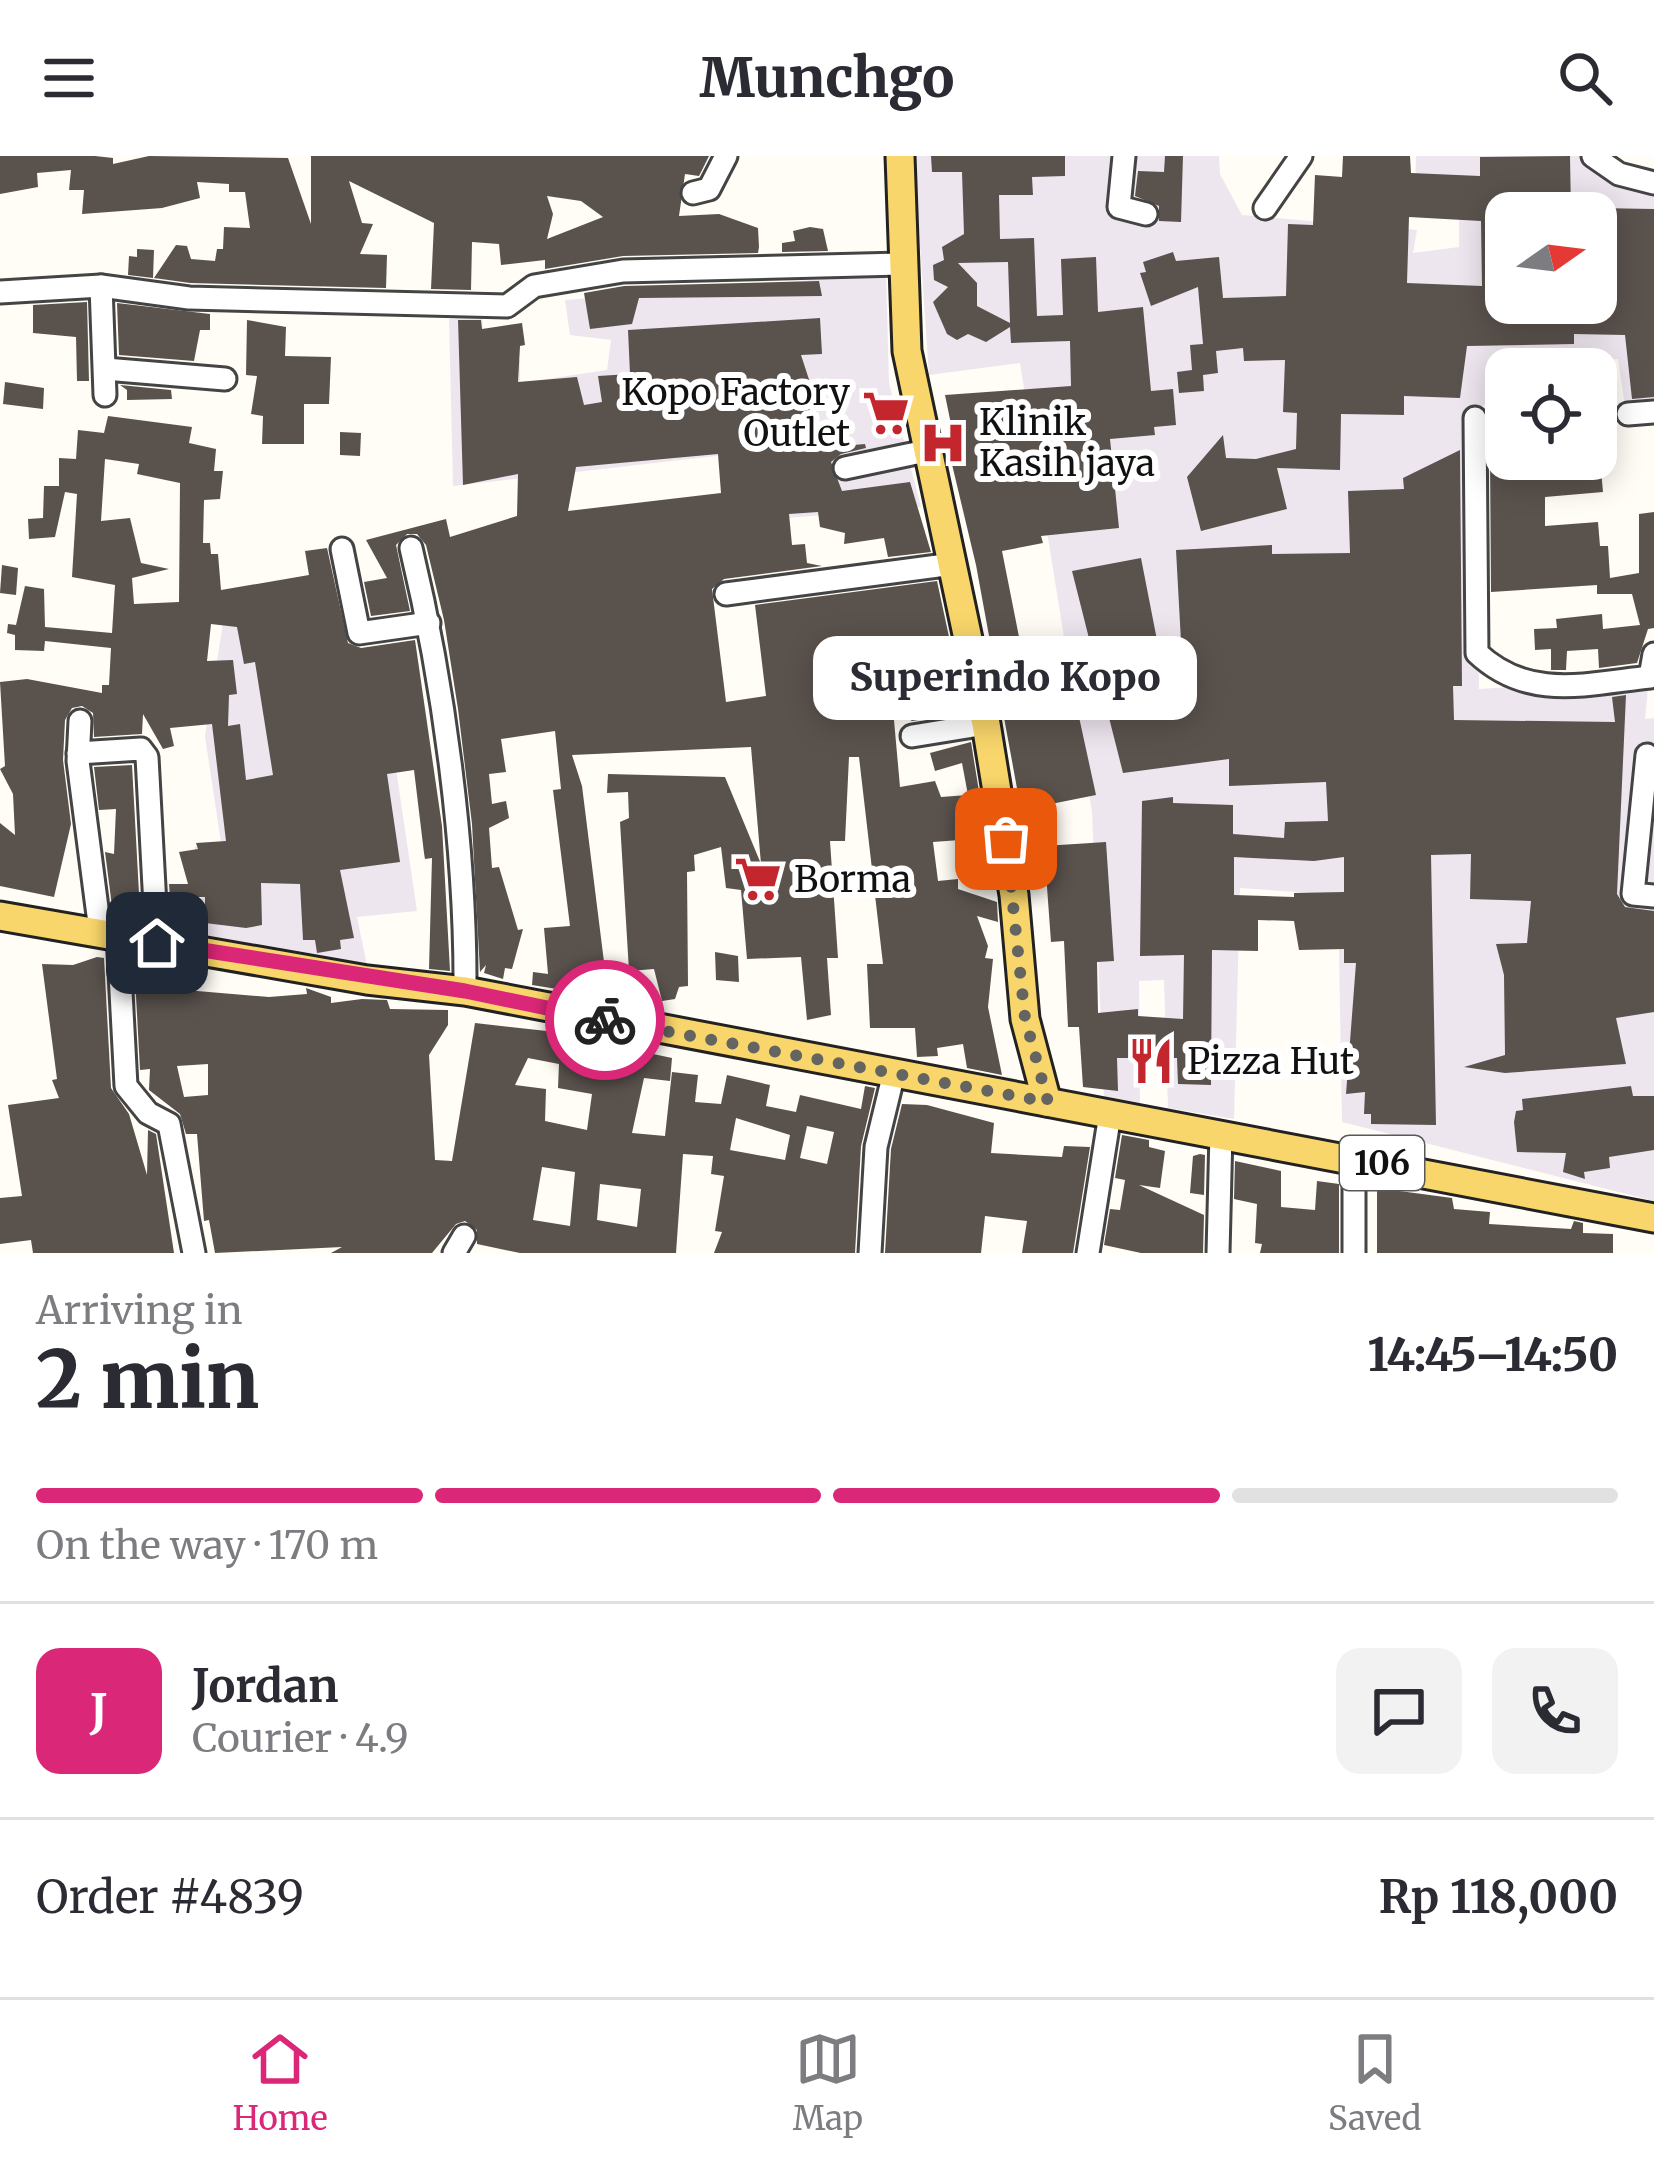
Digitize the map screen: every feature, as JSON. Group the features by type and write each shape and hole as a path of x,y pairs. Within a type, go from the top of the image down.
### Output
{"main road":[{"path":"900,156 907,351 986,724 1014,895 1025,1018 1048,1102"},
{"name":"106","path":"0,916 465,991 893,1077 1354,1157 1654,1221"},
{"path":"1010,1096 1025,1018"}],"street":[{"path":"693,193 709,189 726,156"},
{"path":"1124,156 1119,207 1146,214"},
{"path":"1265,208 1301,156"},
{"path":"1593,156 1619,174 1654,183"},
{"path":"0,292 101,286 189,298 507,306 534,286 623,271 901,264"},
{"path":"101,286 105,395"},
{"path":"105,369 225,379"},
{"path":"1628,414 1654,412"},
{"path":"1475,418 1477,652 1515,681 1543,687 1650,676 1654,654"},
{"path":"844,468 926,451"},
{"path":"411,548 429,623 452,803 465,991"},
{"path":"342,549 361,634 429,623"},
{"path":"726,594 953,563"},
{"path":"80,721 78,753 109,933 126,1086 148,1113 169,1124 194,1253"},
{"path":"911,736 986,724"},
{"path":"78,753 140,749 146,754 157,943"},
{"path":"1648,755 1633,894 1654,896"},
{"path":"870,1253 876,1148 893,1077"},
{"path":"1088,1253 1110,1114"},
{"path":"1218,1253 1221,1133"},
{"path":"1354,1157 1354,1253"}],"shaded area":[{"path":"914,156 1219,156 1220,174 1242,215 1417,230 1413,253 1459,247 1459,209 1415,201 1416,156 1594,156 1654,184 1654,410 1626,414 1617,348 1485,348 1485,404 1476,411 1479,689 1649,678 1645,719 1654,718 1654,1201 1342,1122 1338,895 1240,888 1234,1119 1168,1108 1164,980 1139,981 1140,1103 1104,1098 1092,812 1020,363 929,375"},
{"path":"886,274 889,383 921,507 750,521 742,453 453,486 449,319 482,314 484,360 520,360 520,383 607,370 611,340 570,335 565,300"},
{"path":"227,598 320,691 383,681 417,911 357,917 369,975 207,938 195,847 221,843 205,736"}],"building":[{"path":"0,156 95,156 113,158 113,164 149,156 288,158 311,224 311,156 709,156 699,176 685,174 679,216 719,214 758,228 759,247 758,253 623,256 545,269 545,260 501,265 499,244 472,242 471,290 431,289 434,223 349,181 362,223 373,224 360,254 387,255 386,288 190,283 154,278 176,245 187,246 191,259 215,261 217,249 223,249 224,227 250,228 245,192 229,192 229,184 197,182 200,198 162,208 82,214 84,190 69,190 71,170 37,173 38,187 0,194","holes":["547,196 581,201 603,217 547,239 553,214"]},
{"path":"931,156 1065,156 1065,176 1032,177 1033,195 999,195 1000,239 1034,238 1037,316 1063,315 1061,259 1096,257 1098,312 1143,307 1151,391 1173,389 1176,425 1154,427 1155,435 1110,439 1119,528 1041,536 1043,543 1002,551 1023,657 1064,648 1096,795 1021,810 976,565 945,435 953,434 945,395 1071,386 1070,341 1011,343 1010,327 986,342 968,334 957,340 947,334 933,302 948,287 934,280 933,265 944,260 942,247 964,234 962,172 932,172","holes":["1008,262 1010,323 977,306 977,283 958,263"]},
{"path":"1165,156 1183,156 1181,222 1159,221 1159,206 1135,196 1138,171 1164,172"},
{"path":"1343,156 1410,156 1411,173 1480,176 1480,157 1570,156 1571,192 1485,192 1485,324 1617,324 1617,208 1654,209 1654,397 1632,399 1625,335 1574,334 1574,344 1467,346 1460,398 1404,396 1404,415 1341,414 1340,470 1277,468 1287,509 1201,531 1187,477 1223,435 1226,458 1256,459 1296,449 1297,413 1283,412 1285,360 1244,361 1243,348 1216,351 1218,373 1203,375 1204,391 1179,393 1177,372 1192,370 1190,345 1203,344 1198,287 1151,306 1140,273 1146,272 1143,262 1173,252 1176,261 1219,257 1223,298 1286,296 1288,224 1313,225 1315,175 1342,177","holes":["1409,217 1481,221 1482,286 1407,283"]},
{"path":"823,229 828,251 782,252 782,243 795,241 793,231"},
{"path":"137,249 154,250 153,278 128,275 129,256 137,257"},
{"path":"819,281 822,296 639,298 632,324 590,329 584,293 624,286"},
{"path":"87,302 89,381 77,381 76,337 33,333 33,305"},
{"path":"117,303 210,314 210,330 200,330 194,361 119,355"},
{"path":"820,318 822,354 801,355 818,407 807,449 865,444 866,448 841,454 831,462 842,491 910,482 931,552 888,557 884,538 844,544 845,533 820,527 818,512 789,514 792,545 805,544 807,563 822,566 724,579 712,589 726,702 766,696 755,605 937,581 951,646 934,691 957,680 965,712 912,721 893,709 900,787 935,781 941,797 968,795 962,763 935,771 930,753 971,742 982,810 961,812 960,840 933,842 938,881 958,879 958,889 997,902 998,922 977,916 988,946 985,958 993,959 988,1007 1002,1075 967,1068 963,1044 937,1048 938,1056 917,1057 915,1028 870,1028 867,964 883,964 859,757 849,757 845,841 830,841 838,958 827,958 831,1015 807,1020 801,957 747,959 741,890 726,888 721,847 694,855 695,871 687,872 688,986 679,987 675,999 662,1001 654,969 629,971 620,822 629,818 628,792 607,793 608,774 725,777 761,864 751,747 572,755 582,786 605,970 579,973 576,992 532,985 533,972 548,974 544,928 570,926 553,790 561,789 555,731 501,739 506,772 489,774 492,804 506,801 509,818 489,828 492,868 499,867 518,930 523,929 512,969 505,968 503,979 484,973 486,965 480,972 472,824 458,709 426,545 417,534 407,534 396,545 410,611 371,616 364,582 387,578 366,540 446,519 450,537 517,516 518,474 463,485 458,320 481,320 482,329 522,323 525,345 520,346 518,382 577,377 584,405 602,402 598,376 630,374 628,330","holes":["718,454 721,493 568,511 576,467"]},
{"path":"247,320 286,327 285,356 331,357 329,404 304,404 304,444 262,444 263,416 251,414 257,376 246,375"},
{"path":"5,382 44,388 43,409 3,404"},
{"path":"120,385 171,390 172,399 127,400 127,390"},
{"path":"108,416 192,427 189,443 216,449 214,471 223,471 220,499 204,500 203,543 210,543 211,554 218,554 221,590 309,575 305,551 327,548 348,643 361,648 415,640 442,826 450,971 429,969 432,858 425,859 414,770 387,774 400,862 340,870 354,938 340,940 341,949 317,953 315,940 303,940 300,884 261,883 262,925 246,928 205,923 205,897 170,897 169,884 188,884 179,852 198,849 196,843 226,841 212,724 170,728 174,746 163,749 143,714 142,734 94,737 93,713 82,706 72,708 65,720 63,760 71,824 54,897 0,886 0,823 15,835 13,794 0,769 5,766 0,682 27,679 102,693 102,685 109,685 111,648 45,641 44,651 15,650 15,635 7,633 8,624 16,625 25,586 44,589 45,627 112,633 115,585 72,577 77,494 65,492 55,537 29,539 28,519 43,518 44,486 59,486 59,458 76,459 78,430 104,433","holes":["105,459 139,464 137,474 180,483 179,602 134,604 132,578 169,569 141,563 130,518 101,521","211,624 237,627 244,664 255,662 273,775 246,780 240,724 228,726 229,695 237,694 233,660 207,661"]},
{"path":"340,432 361,433 360,456 340,455"},
{"path":"1460,450 1462,686 1453,686 1454,720 1615,722 1612,697 1626,695 1617,894 1625,907 1654,911 1654,1012 1616,1018 1626,1064 1505,1073 1464,1067 1505,1055 1504,975 1496,944 1527,943 1531,901 1470,899 1471,854 1431,855 1436,1125 1371,1124 1371,1114 1364,1114 1365,1092 1346,1094 1356,963 1344,963 1344,949 1299,950 1294,921 1258,920 1258,951 1212,950 1211,1085 1178,1084 1177,1058 1117,1058 1118,1091 1083,1087 1079,1027 1068,1027 1064,941 1051,942 1044,846 1106,842 1114,961 1097,962 1098,1013 1138,1009 1138,1016 1183,1019 1184,955 1140,956 1142,801 1173,797 1173,803 1233,805 1233,834 1284,838 1285,822 1328,821 1326,782 1229,786 1229,759 1123,773 1072,571 1141,558 1172,717 1185,715 1176,550 1272,545 1272,554 1350,553 1348,491 1404,489 1403,478","holes":["1234,857 1314,861 1344,857 1344,892 1294,893 1294,897 1234,895"]},
{"path":"1490,480 1602,480 1603,492 1545,497 1545,526 1598,522 1600,546 1608,546 1610,578 1639,573 1639,514 1654,512 1654,628 1648,629 1637,663 1599,668 1598,649 1567,651 1566,670 1551,670 1551,649 1535,650 1534,629 1557,628 1556,619 1602,614 1603,629 1640,625 1632,594 1597,594 1597,585 1491,592"},
{"path":"2,565 18,568 16,595 0,593"},
{"path":"132,765 140,912 112,906 105,852 114,854 116,809 99,810 94,767"},
{"path":"715,952 738,956 739,982 716,980"},
{"path":"104,958 111,1088 129,1114 147,1175 148,1130 156,1134 174,1253 33,1253 31,1240 0,1244 0,1198 22,1196 8,1105 59,1098 52,1080 57,1079 42,964 73,965"},
{"path":"134,958 147,960 141,978 197,991 269,997 307,994 306,988 331,997 331,1003 387,1000 390,1009 448,1010 448,1025 429,1055 435,1160 452,1161 475,1023 601,1037 601,1043 672,1058 670,1081 644,1078 632,1133 665,1136 672,1072 698,1075 695,1102 721,1104 727,1075 770,1085 766,1106 796,1112 800,1095 861,1109 865,1086 875,1088 861,1146 855,1253 714,1253 722,1232 715,1231 724,1176 711,1174 713,1156 683,1154 676,1253 520,1253 477,1244 477,1230 465,1221 456,1224 432,1253 331,1253 342,1247 215,1253 209,1220 204,1221 197,1134 186,1134 180,1114 149,1090 150,1069 140,1070","holes":["528,1058 559,1064 558,1088 592,1094 587,1130 545,1121 546,1089 515,1085","208,1064 208,1095 184,1097 177,1066","736,1118 790,1135 785,1160 730,1150","807,1126 834,1132 827,1164 800,1158","542,1167 575,1172 570,1226 533,1220","600,1184 641,1189 637,1227 597,1220"]},
{"path":"1631,1086 1633,1096 1654,1096 1654,1150 1609,1157 1610,1168 1584,1172 1585,1179 1563,1172 1566,1153 1517,1152 1514,1122 1516,1111 1523,1110 1522,1099"},
{"path":"902,1104 927,1105 994,1123 991,1153 1062,1157 1064,1146 1090,1147 1073,1253 1022,1253 1027,1221 985,1216 981,1253 885,1253 891,1149"},
{"path":"1122,1135 1149,1140 1149,1147 1165,1151 1160,1188 1139,1185 1204,1215 1203,1253 1141,1253 1104,1245 1110,1209 1120,1210 1125,1180 1115,1178"},
{"path":"1205,1155 1204,1195 1190,1193 1193,1156"},
{"path":"1235,1161 1281,1171 1281,1207 1315,1210 1317,1181 1339,1184 1339,1253 1260,1253 1262,1244 1255,1243 1257,1204 1234,1199"},
{"path":"1377,1188 1452,1198 1454,1209 1490,1212 1489,1224 1571,1229 1574,1221 1583,1223 1583,1233 1613,1234 1613,1253 1377,1253"}],"way so far":[{"path":"605,1020 893,1077 1048,1102 1025,1018 1006,839"}],"place":[{"name":"Kopo Factory Outlet","path":"886,413"},
{"name":"Klinik Kasih jaya","path":"943,443"},
{"name":"Superindo Kopo","path":"1006,839"},
{"name":"Borma","path":"758,879"},
{"name":"Pizza Hut","path":"1151,1061"}],"route":[{"path":"157,943 399,985 465,991 605,1020"}]}
